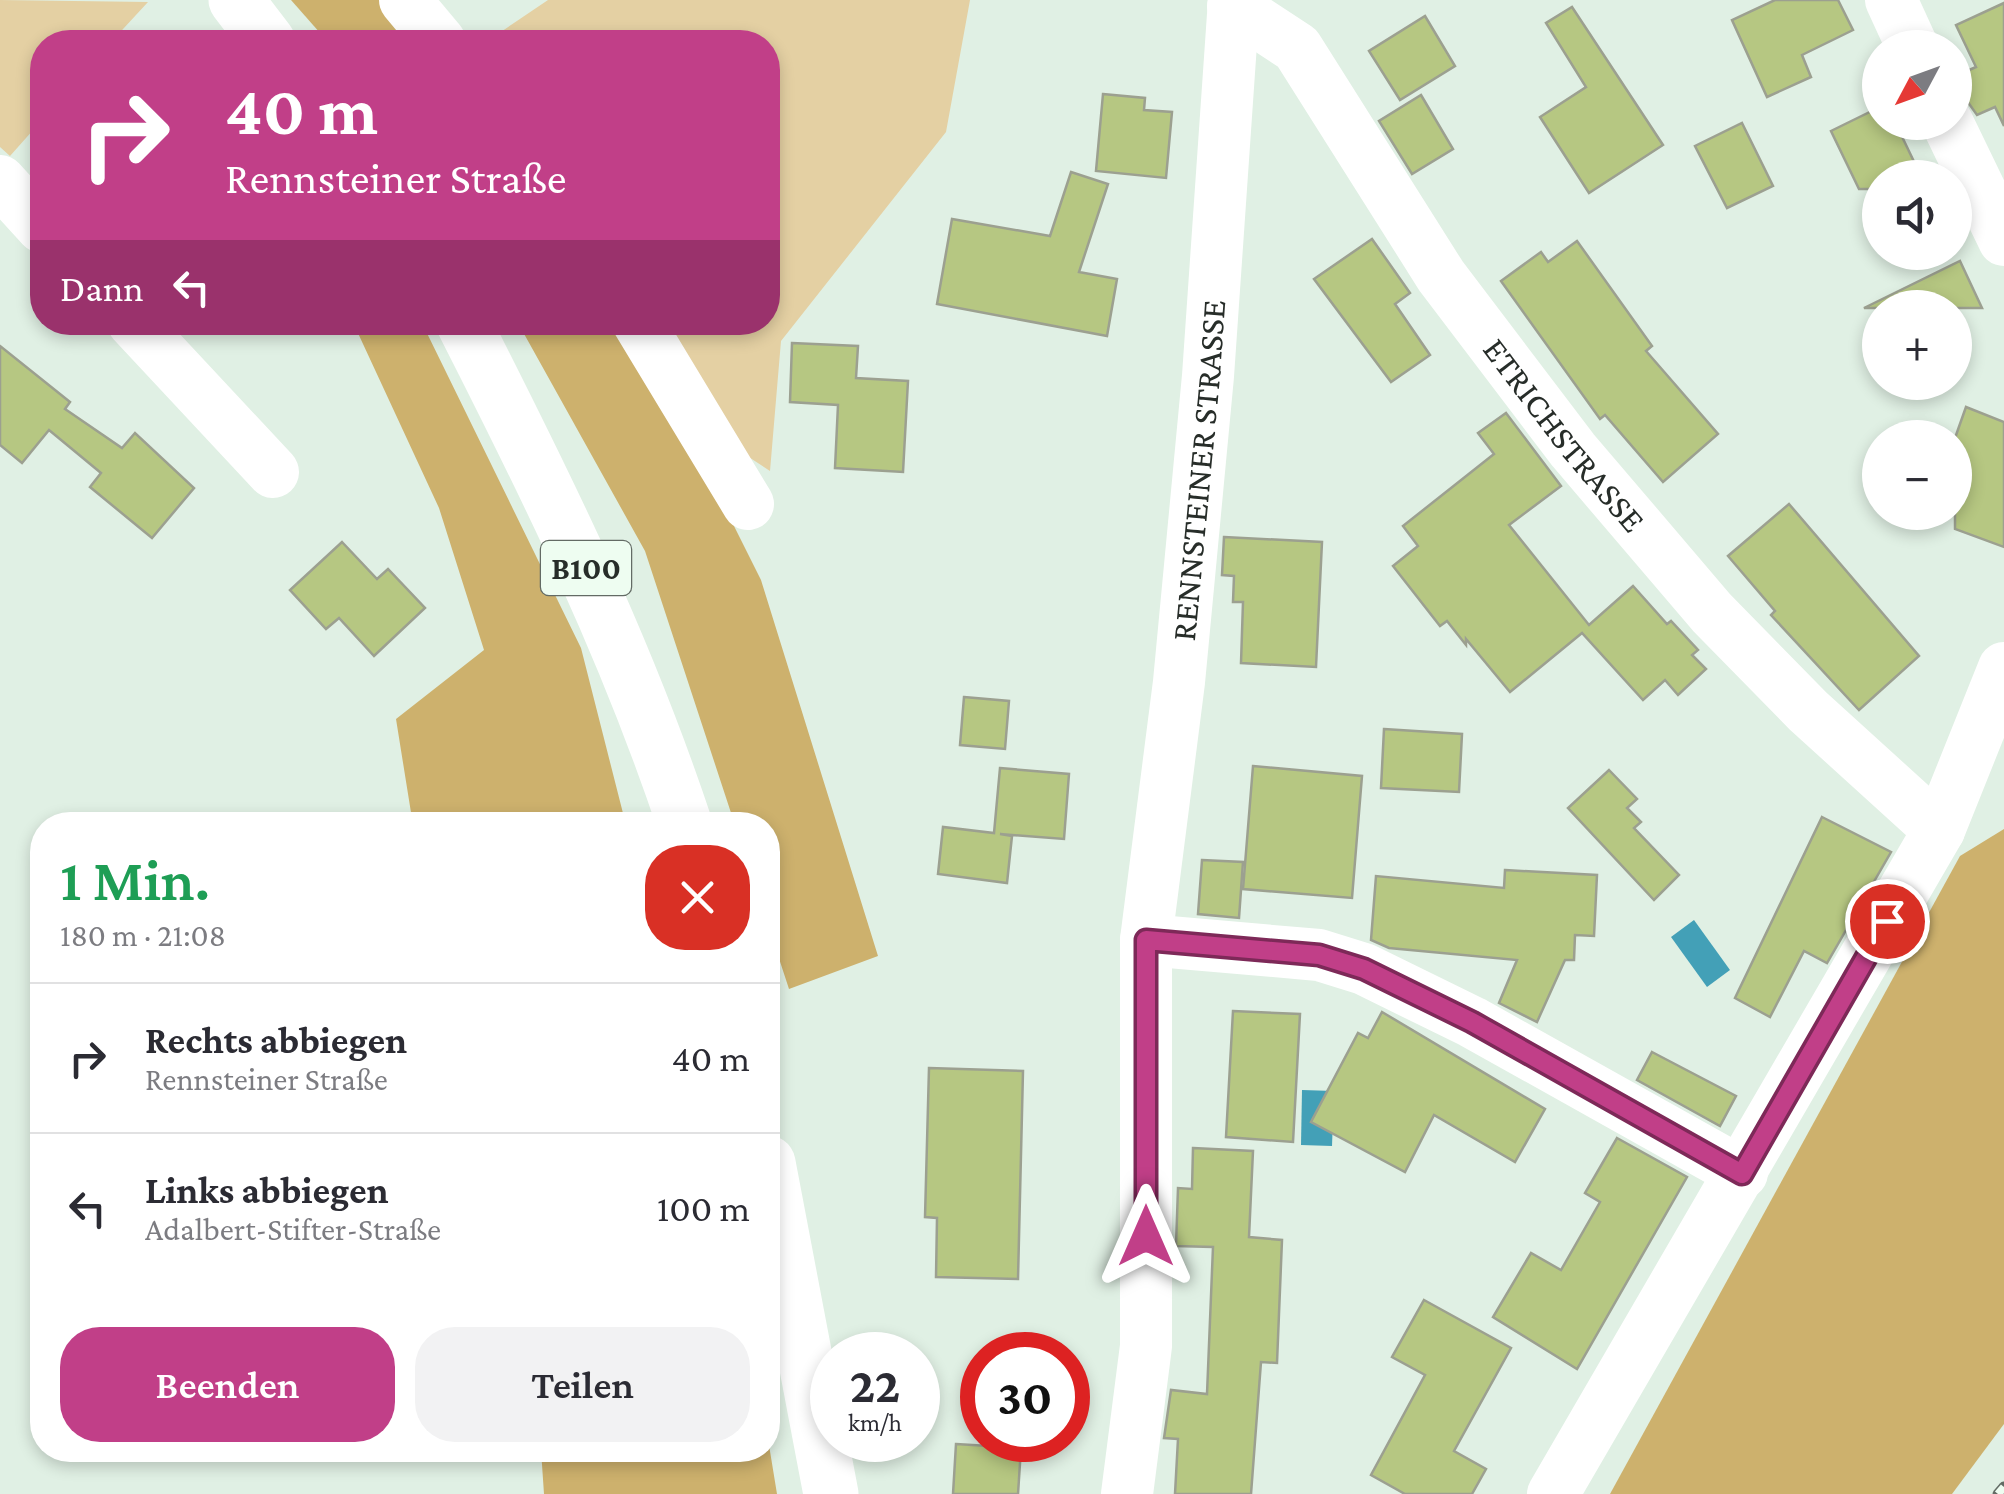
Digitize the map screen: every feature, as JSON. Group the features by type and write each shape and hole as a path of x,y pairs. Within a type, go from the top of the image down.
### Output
{"main road":[{"path":"236,0 259,30"},
{"name":"B100","path":"471,335 577,547 647,710 681,812"},
{"path":"780,1227 830,1494"}],"street":[{"path":"405,0 430,30"},
{"path":"1891,0 1905,30"},
{"name":"ETRICHSTRASSE","path":"1237,2 1297,48 1441,276 1573,450 1712,612 1808,712 1939,830"},
{"name":"RENNSTEINER STRASSE","path":"1127,1494 1146,1346 1146,940 1179,682 1237,2"},
{"path":"1957,140 2004,240"},
{"path":"0,181 30,213"},
{"path":"145,335 273,472"},
{"path":"646,335 748,504"},
{"path":"1553,1494 1939,830 2004,668"},
{"path":"1146,940 1319,955 1364,969 1472,1022 1742,1174"}],"shaded area":[{"path":"0,0 148,2 122,30 30,30 30,134 10,156 0,147"},
{"path":"291,0 387,0 411,30 317,30"},
{"path":"548,0 970,0 946,132 781,341 770,471 735,448 663,335 780,335 780,30 504,30"},
{"path":"359,335 428,335 581,648 623,812 411,812 396,719 484,650 439,508"},
{"path":"525,335 628,335 669,396 761,580 878,956 789,989 780,962 780,812 731,812 645,551"},
{"path":"2004,829 2004,1424 1952,1494 1610,1494 1960,856"},
{"path":"542,1462 772,1462 777,1494 544,1494"}],"water":[{"path":"1694,920 1730,970 1707,987 1671,937"},
{"path":"1302,1090 1334,1091 1332,1146 1301,1145"}],"building":[{"path":"1775,0 1838,0 1853,30 1802,55 1811,77 1767,97 1732,20"},
{"path":"2004,3 2004,126 1995,107 1977,115 1972,108 1972,69 1976,67 1972,59 1972,30 1958,30 1956,25"},
{"path":"1572,7 1663,145 1589,193 1540,117 1586,87 1546,23"},
{"path":"1425,16 1455,66 1400,100 1369,51"},
{"path":"1103,94 1145,98 1144,110 1172,112 1166,178 1096,171"},
{"path":"1421,95 1453,149 1412,174 1379,121"},
{"path":"1862,116 1862,140 1904,140 1913,160 1862,160 1859,189 1831,131"},
{"path":"1742,123 1773,186 1727,208 1695,146"},
{"path":"1071,172 1108,184 1079,272 1117,279 1107,336 937,304 952,219 1050,236"},
{"path":"1372,239 1410,293 1395,304 1430,355 1391,382 1314,279"},
{"path":"1577,241 1652,346 1646,351 1718,434 1663,482 1605,415 1600,419 1501,281 1541,252 1548,262"},
{"path":"1942,270 1964,270 1982,308 1972,308 1972,290 1901,290"},
{"path":"792,343 858,346 856,378 908,381 903,472 835,468 838,405 790,402"},
{"path":"0,346 70,402 65,409 122,448 135,433 194,488 152,538 90,487 101,473 49,430 22,463 0,445"},
{"path":"1966,407 2004,422 2004,547 1958,530 1972,530 1972,420 1961,420"},
{"path":"1506,413 1561,486 1509,525 1589,625 1633,586 1667,624 1671,621 1698,650 1692,655 1706,669 1678,695 1665,680 1643,700 1582,633 1510,692 1447,621 1440,626 1393,566 1418,546 1403,526 1494,454 1478,433"},
{"path":"1789,504 1919,656 1859,710 1771,615 1775,611 1728,556"},
{"path":"1224,537 1322,542 1316,667 1241,663 1243,602 1233,602 1234,576 1222,575"},
{"path":"342,542 377,579 388,569 425,608 374,656 339,618 326,629 290,590"},
{"path":"964,697 1009,701 1005,749 960,745"},
{"path":"1384,729 1462,734 1459,792 1381,788"},
{"path":"1253,766 1362,776 1352,898 1243,889"},
{"path":"1000,768 1069,774 1064,839 1000,834 1012,836 1007,883 938,874 943,827 994,833"},
{"path":"1609,770 1637,799 1627,808 1641,822 1634,828 1679,875 1654,900 1568,808"},
{"path":"1822,817 1891,852 1827,963 1804,951 1770,1017 1735,998"},
{"path":"1202,860 1243,862 1239,918 1198,914"},
{"path":"1505,870 1597,875 1594,936 1575,935 1574,960 1565,960 1537,1022 1499,1003 1517,960 1389,948 1371,940 1376,876 1504,888"},
{"path":"1233,1011 1300,1014 1293,1142 1226,1137"},
{"path":"1382,1012 1545,1109 1515,1162 1434,1115 1405,1172 1311,1122 1358,1033 1368,1038"},
{"path":"1652,1052 1736,1096 1720,1126 1637,1080"},
{"path":"929,1068 1023,1071 1018,1279 936,1277 937,1218 925,1217"},
{"path":"1617,1138 1687,1177 1577,1369 1493,1317 1531,1253 1561,1270 1600,1202 1585,1193"},
{"path":"1193,1148 1253,1151 1249,1237 1282,1240 1277,1363 1261,1362 1251,1494 1175,1494 1178,1439 1164,1438 1171,1390 1207,1394 1213,1247 1176,1246 1178,1188 1192,1189"},
{"path":"1424,1300 1511,1348 1454,1451 1486,1469 1472,1494 1405,1494 1371,1475 1425,1375 1392,1357"},
{"path":"956,1444 960,1444 960,1462 1020,1462 1018,1494 953,1494"}],"railway":[{"path":"1998,1494 2004,1487"}],"route":[{"path":"1146,1236 1146,940 1319,955 1364,969 1472,1022 1742,1174 1887,921"}]}
